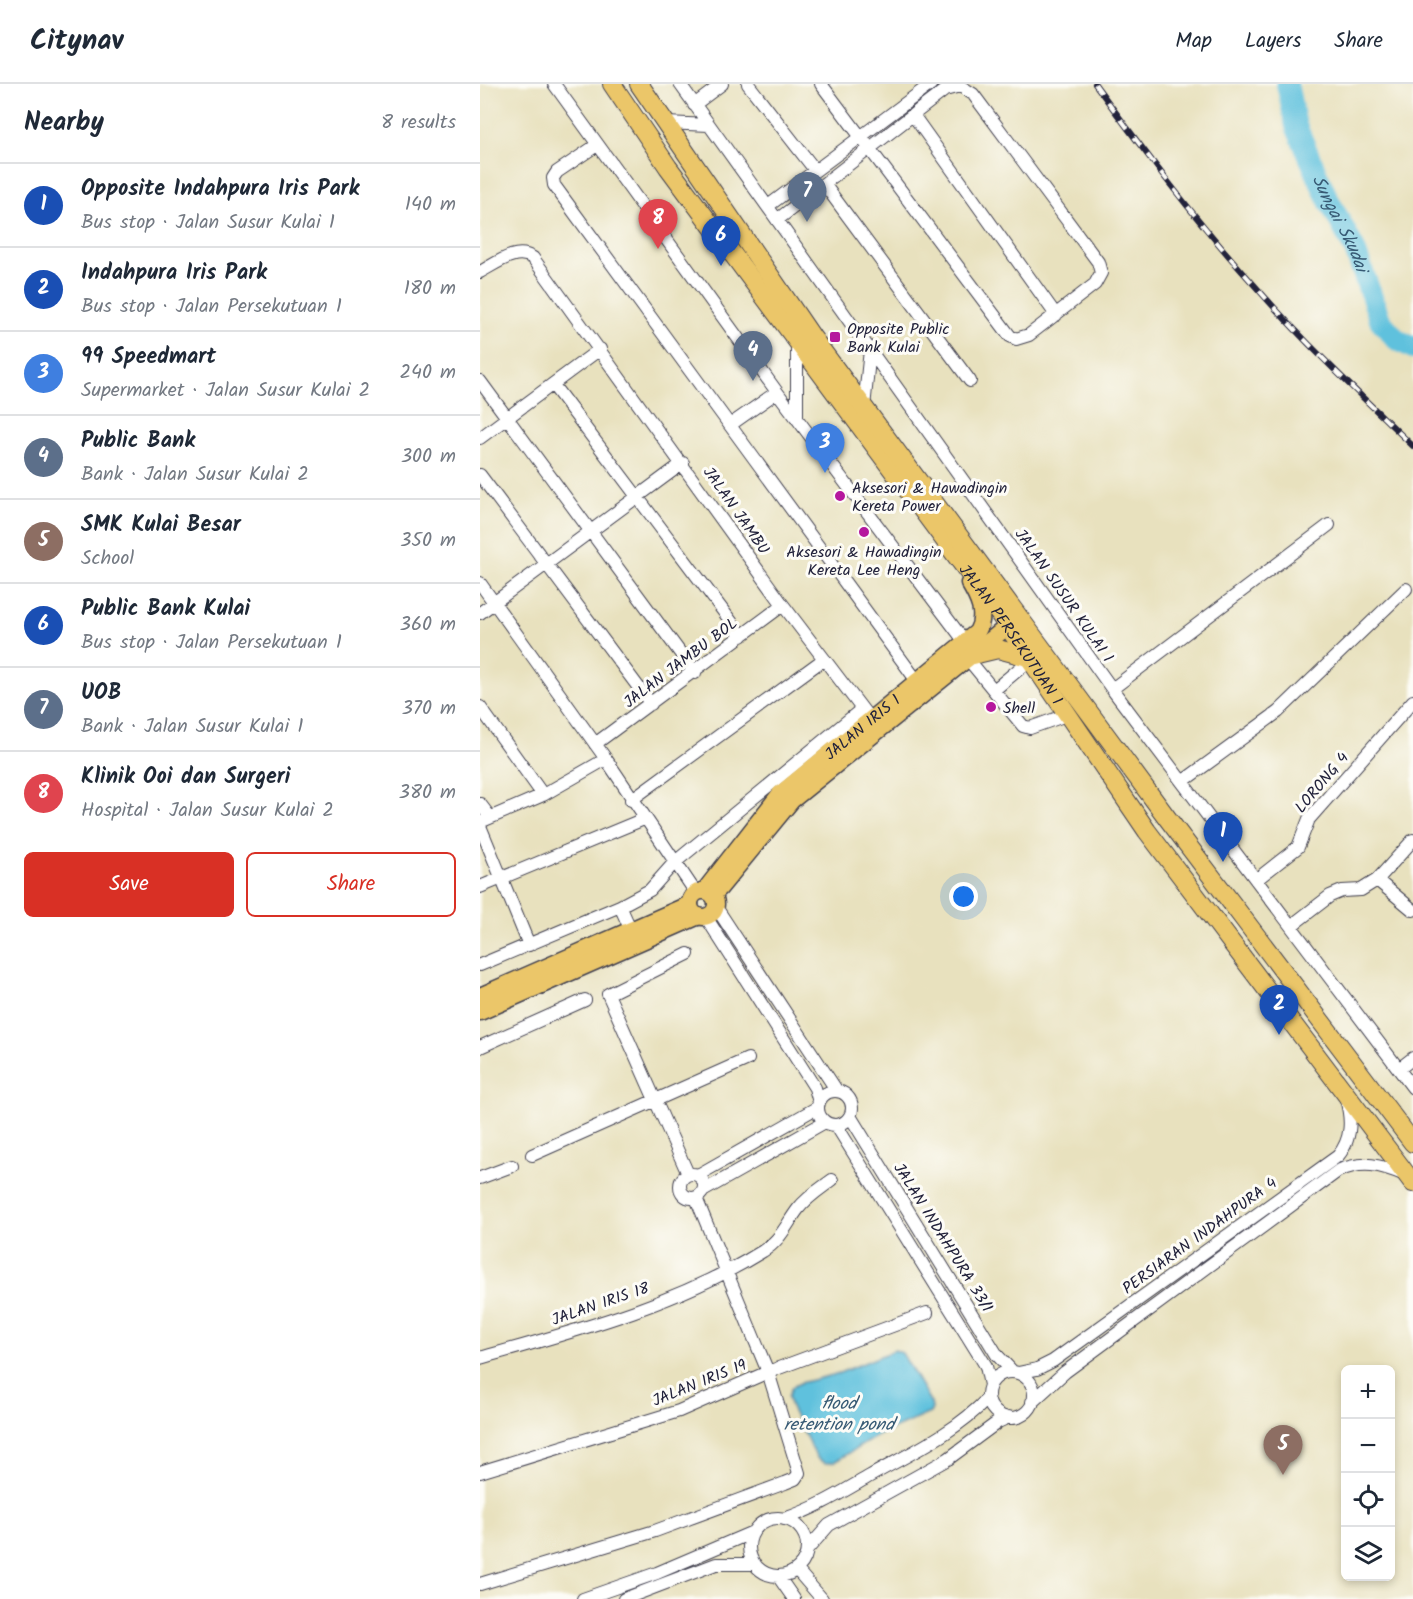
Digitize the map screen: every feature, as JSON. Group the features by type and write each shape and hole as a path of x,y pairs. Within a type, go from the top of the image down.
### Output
{"highway":[{"name":"JALAN PERSEKUTUAN 1","path":"612,84 668,167 956,559 1008,626 1147,831 1411,1180"},
{"name":"JALAN PERSEKUTUAN 1","path":"639,84 812,337 1167,819 1413,1143"},
{"path":"1008,626 1012,606"},
{"path":"969,652 998,649 1029,658"}],"main road":[{"name":"JALAN IRIS 1","path":"704,903 792,800 969,652 981,624 982,614 956,559"},
{"name":"JALAN IRIS 1","path":"704,903 780,794 866,714 1008,626"},
{"path":"480,1012 704,903"},
{"path":"480,996 634,937"}],"street":[{"path":"554,84 969,652 994,690 1023,726 1030,728 1069,714"},
{"name":"JALAN SUSUR KULAI 1","path":"680,84 1112,689 1413,1088"},
{"path":"694,105 722,84"},
{"path":"748,84 815,170"},
{"path":"777,220 824,184 868,150 913,115 952,87 968,89 1098,262 1101,273 1099,279 1056,315 1023,338 1010,336 868,150 821,84"},
{"path":"768,206 931,84"},
{"path":"913,115 1056,315"},
{"path":"666,123 709,125"},
{"path":"597,145 557,172 553,178 554,185 917,681"},
{"path":"824,184 969,381"},
{"name":"JALAN JAMBU","path":"480,272 515,254 525,253 533,258 683,463 783,605 866,714"},
{"path":"797,342 797,419"},
{"path":"480,438 600,349"},
{"path":"864,407 870,350"},
{"path":"480,381 695,672"},
{"path":"553,385 742,636"},
{"path":"730,425 777,392"},
{"path":"480,613 683,463"},
{"path":"480,475 651,704"},
{"path":"1112,689 1329,525"},
{"path":"480,583 596,744 674,863 837,1091 850,1100 850,1116 831,1123 699,1195 686,1196 681,1190 682,1179 746,1148 818,1104 827,1093 837,1091"},
{"path":"1182,782 1278,712 1406,589"},
{"name":"JALAN JAMBU BOL","path":"596,744 783,605"},
{"path":"994,690 1029,658"},
{"path":"631,800 824,659"},
{"name":"LORONG 4","path":"1256,880 1298,847 1309,819 1413,702"},
{"path":"480,707 543,795"},
{"path":"480,965 620,906 650,890 674,863 866,714"},
{"path":"483,822 543,795 606,759"},
{"path":"480,804 483,822 502,879 529,945"},
{"path":"480,887 644,819"},
{"path":"1291,926 1330,896 1342,891 1361,890 1377,880 1413,840"},
{"path":"1377,880 1413,910"},
{"path":"704,903 815,1088 818,1104 831,1123"},
{"path":"620,906 634,937"},
{"path":"480,1584 655,1531 795,1479 799,1473 798,1463 768,1372 699,1195 705,1184 693,1174 654,1099 608,994 688,954"},
{"path":"480,1047 585,1000"},
{"path":"1399,1069 1413,1058"},
{"path":"532,1155 748,1059"},
{"name":"PERSIARAN INDAHPURA 4","path":"990,1384 999,1376 1037,1369 1053,1361 1338,1156 1349,1138 1350,1119 1344,1090"},
{"name":"JALAN INDAHPURA 33/1","path":"850,1116 997,1355 1016,1373"},
{"name":"JALAN INDAHPURA 33/1","path":"831,1123 986,1366 990,1384"},
{"name":"PERSIARAN INDAHPURA 4","path":"807,1550 829,1525 948,1459 998,1422 1026,1412 1032,1402 1051,1383 1338,1171 1355,1165 1374,1164 1411,1180"},
{"path":"480,1178 512,1166"},
{"name":"JALAN IRIS 18","path":"480,1358 622,1315 727,1271 782,1236 797,1211 810,1196 832,1180"},
{"name":"JALAN IRIS 19","path":"480,1472 679,1411 768,1372 927,1313"},
{"path":"1016,1373 1027,1378 1032,1387 1032,1402"},
{"path":"990,1384 988,1398 993,1409 1009,1417"},
{"path":"583,1599 657,1573 753,1532 766,1521 784,1519 807,1511 957,1426 988,1398"},
{"path":"753,1532 749,1548 754,1564 761,1571 778,1576 797,1570 807,1550 802,1530 784,1519"},
{"path":"624,1599 716,1564 754,1564"},
{"path":"797,1570 822,1599"},
{"path":"778,1576 794,1599"}],"water":[{"name":"flood retention pond","path":"895,1350 902,1353 931,1403 930,1413 877,1436 834,1462 825,1463 817,1458 791,1408 788,1397 792,1387 837,1374"}],"waterway":[{"name":"Sungai Skudai","path":"1287,84 1296,126 1326,195 1355,250 1380,320 1396,339 1413,348"}],"railway":[{"path":"1095,84 1173,188 1235,263 1313,348 1413,446"}],"place":[{"name":"UOB","path":"807,222"},
{"name":"Klinik Ooi dan Surgeri","path":"658,249"},
{"name":"Public Bank Kulai","path":"721,266"},
{"name":"Opposite Public Bank Kulai","path":"835,337"},
{"name":"Public Bank","path":"753,381"},
{"name":"99 Speedmart","path":"825,473"},
{"name":"Aksesori & Hawadingin Kereta Power","path":"840,496"},
{"name":"Aksesori & Hawadingin Kereta Lee Heng","path":"864,532"},
{"name":"Shell","path":"991,707"},
{"name":"Opposite Indahpura Iris Park","path":"1223,862"},
{"name":"Indahpura Iris Park","path":"1279,1035"},
{"name":"SMK Kulai Besar","path":"1283,1475"}]}
